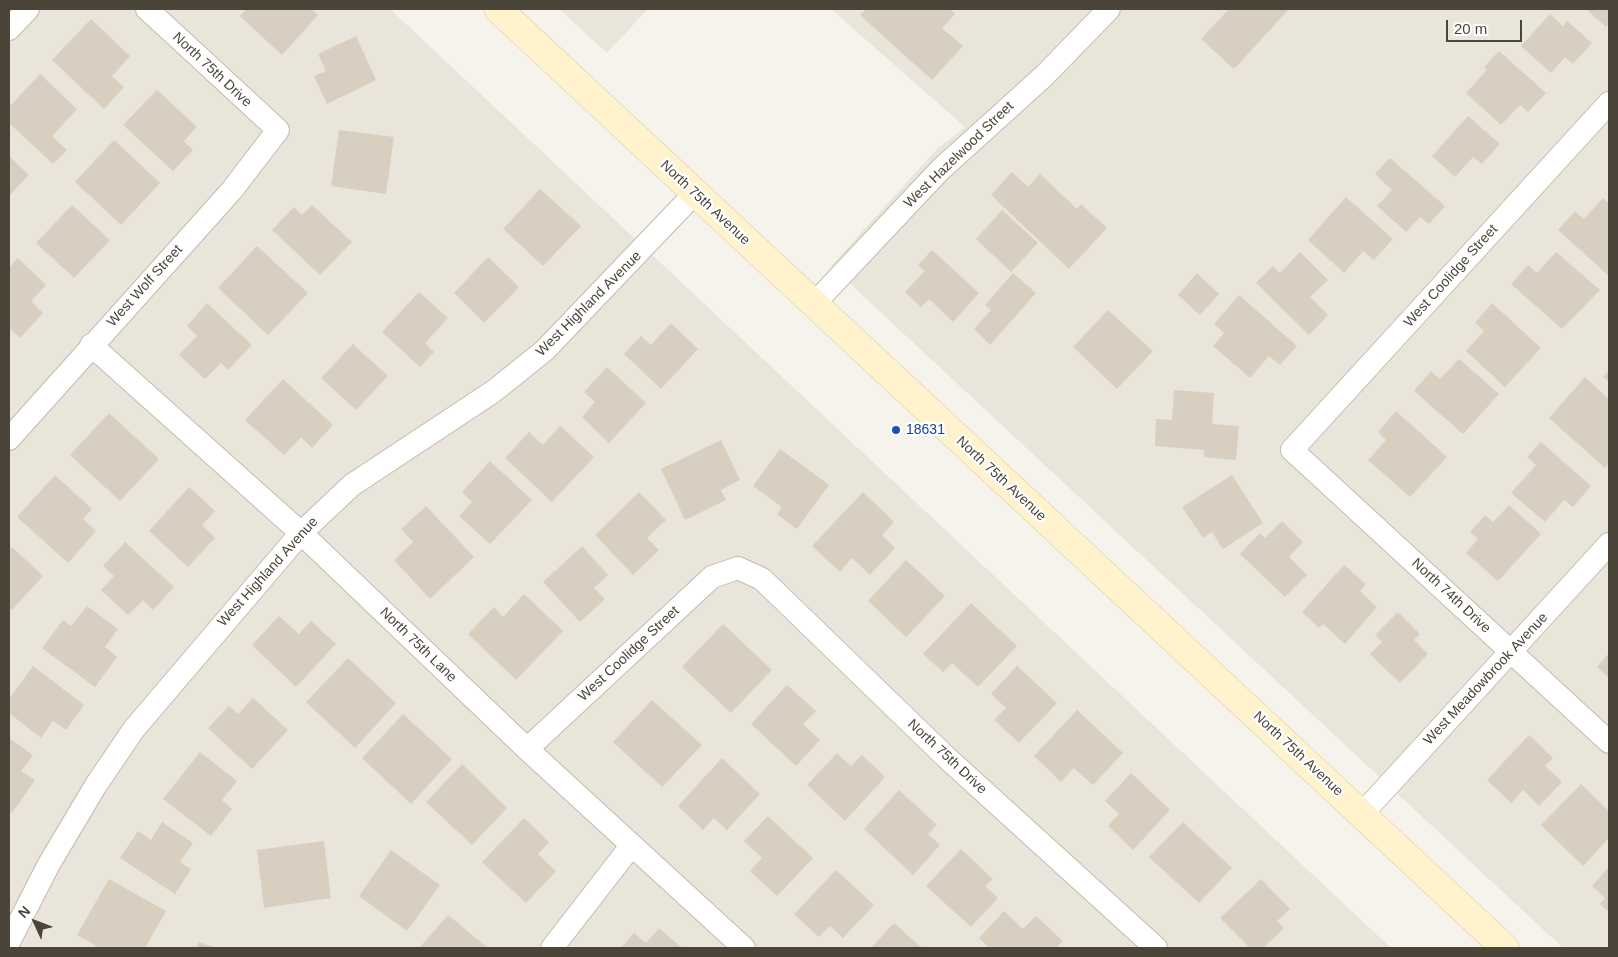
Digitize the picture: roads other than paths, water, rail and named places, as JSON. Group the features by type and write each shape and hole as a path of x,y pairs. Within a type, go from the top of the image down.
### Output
{"main road":[{"name":"North 75th Avenue","path":"498,9 813,305 1505,948"}],"street":[{"path":"9,30 28,9"},
{"name":"North 75th Drive","path":"147,9 278,130"},
{"name":"West Hazelwood Street","path":"813,305 940,170 1045,76 1109,9"},
{"name":"West Coolidge Street","path":"1292,450 1609,103"},
{"name":"West Wolf Street","path":"9,439 91,345 232,190 278,130"},
{"name":"West Highland Avenue","path":"9,942 49,864 96,785 134,730 301,532 352,485 494,391 545,350 695,193"},
{"name":"North 75th Lane","path":"91,345 301,532 527,749 744,948"},
{"name":"North 74th Drive","path":"1292,450 1609,742"},
{"name":"West Meadowbrook Avenue","path":"1362,814 1609,544"},
{"name":"North 75th Drive","path":"738,568 762,579 947,758 1156,948"},
{"name":"West Coolidge Street","path":"527,749 712,577 738,568"},
{"path":"552,948 631,846"}],"place":[{"name":"18631","path":"896,430"}]}
